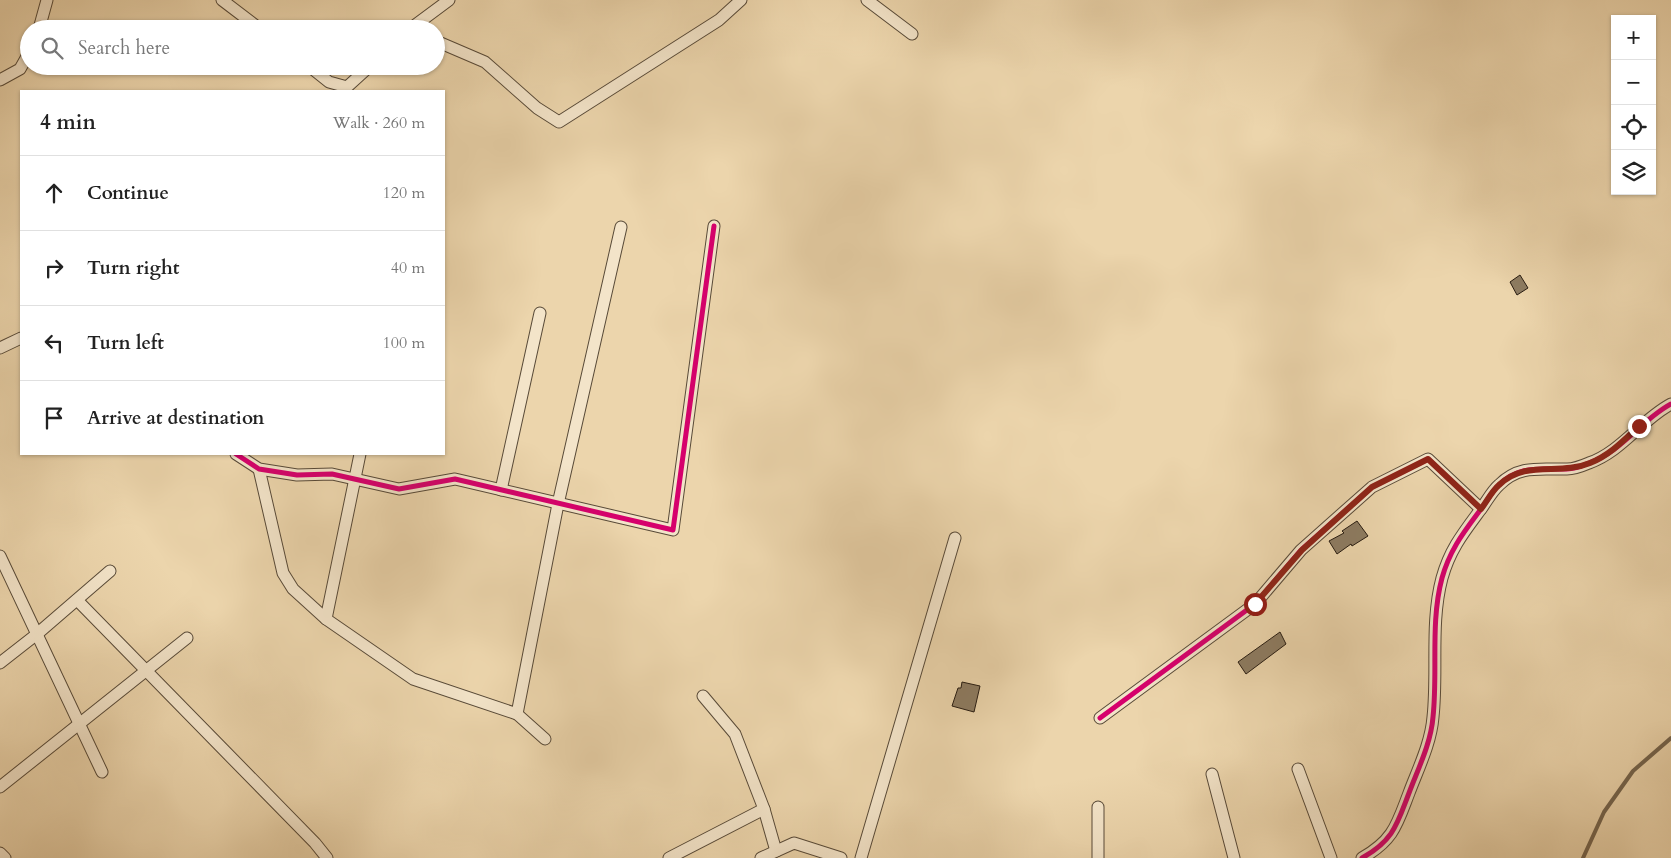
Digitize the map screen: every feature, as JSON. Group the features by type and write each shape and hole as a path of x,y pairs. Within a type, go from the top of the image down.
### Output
{"street":[{"path":"41,20 47,0"},
{"path":"222,0 248,20"},
{"path":"422,20 449,0"},
{"path":"445,45 485,62 537,108 559,122 718,20 740,0"},
{"path":"867,0 912,34"},
{"path":"0,80 20,69"},
{"path":"320,75 329,82 347,87 360,75"},
{"path":"238,455 259,469 297,474 332,474 399,489 455,479 673,530 714,226"},
{"path":"518,714 558,504 620,227"},
{"path":"501,490 540,312"},
{"path":"0,348 20,338"},
{"path":"1362,858 1375,851 1396,828 1427,744 1433,719 1435,626 1442,578 1454,547 1499,485 1514,473 1528,469 1569,469 1591,463 1612,451 1639,426 1661,409 1671,404"},
{"path":"326,619 360,455"},
{"path":"1100,718 1255,604 1302,550 1372,487 1428,459 1481,509"},
{"path":"259,469 283,574 293,589 326,619 413,679 518,714 545,738"},
{"path":"861,858 955,538"},
{"path":"0,556 102,772"},
{"path":"0,663 110,571"},
{"path":"77,600 315,843 327,858"},
{"path":"0,788 187,638"},
{"path":"703,696 735,734 764,809 776,851"},
{"path":"1298,769 1331,858"},
{"path":"1212,774 1234,858"},
{"path":"1098,807 1098,858"},
{"path":"669,858 764,809"},
{"path":"760,858 794,843 841,858"},
{"path":"0,853 5,858"}],"building":[{"path":"1520,275 1528,288 1517,295 1510,282"},
{"path":"1357,521 1368,536 1352,546 1351,544 1337,554 1329,541 1344,533 1342,531"},
{"path":"1280,632 1286,644 1246,674 1238,662"},
{"path":"962,682 980,686 974,712 952,706"}],"waterway":[{"path":"1583,858 1604,812 1633,771 1671,738"}],"cycle path":[{"path":"238,455 259,469 297,475 332,474 399,489 455,479 673,530 714,226"},
{"path":"1362,858 1381,845 1393,830 1427,746 1432,727 1434,700 1435,630 1438,595 1449,558 1463,533 1494,490 1507,478 1531,469 1575,468 1600,458 1621,444 1650,418 1671,404"},
{"path":"1100,718 1255,604 1301,550 1372,487 1428,459 1481,509"}],"route":[{"path":"1255,604 1302,550 1372,487 1428,459 1481,509 1499,485 1514,473 1528,469 1569,469 1591,463 1612,451 1639,426"}]}
